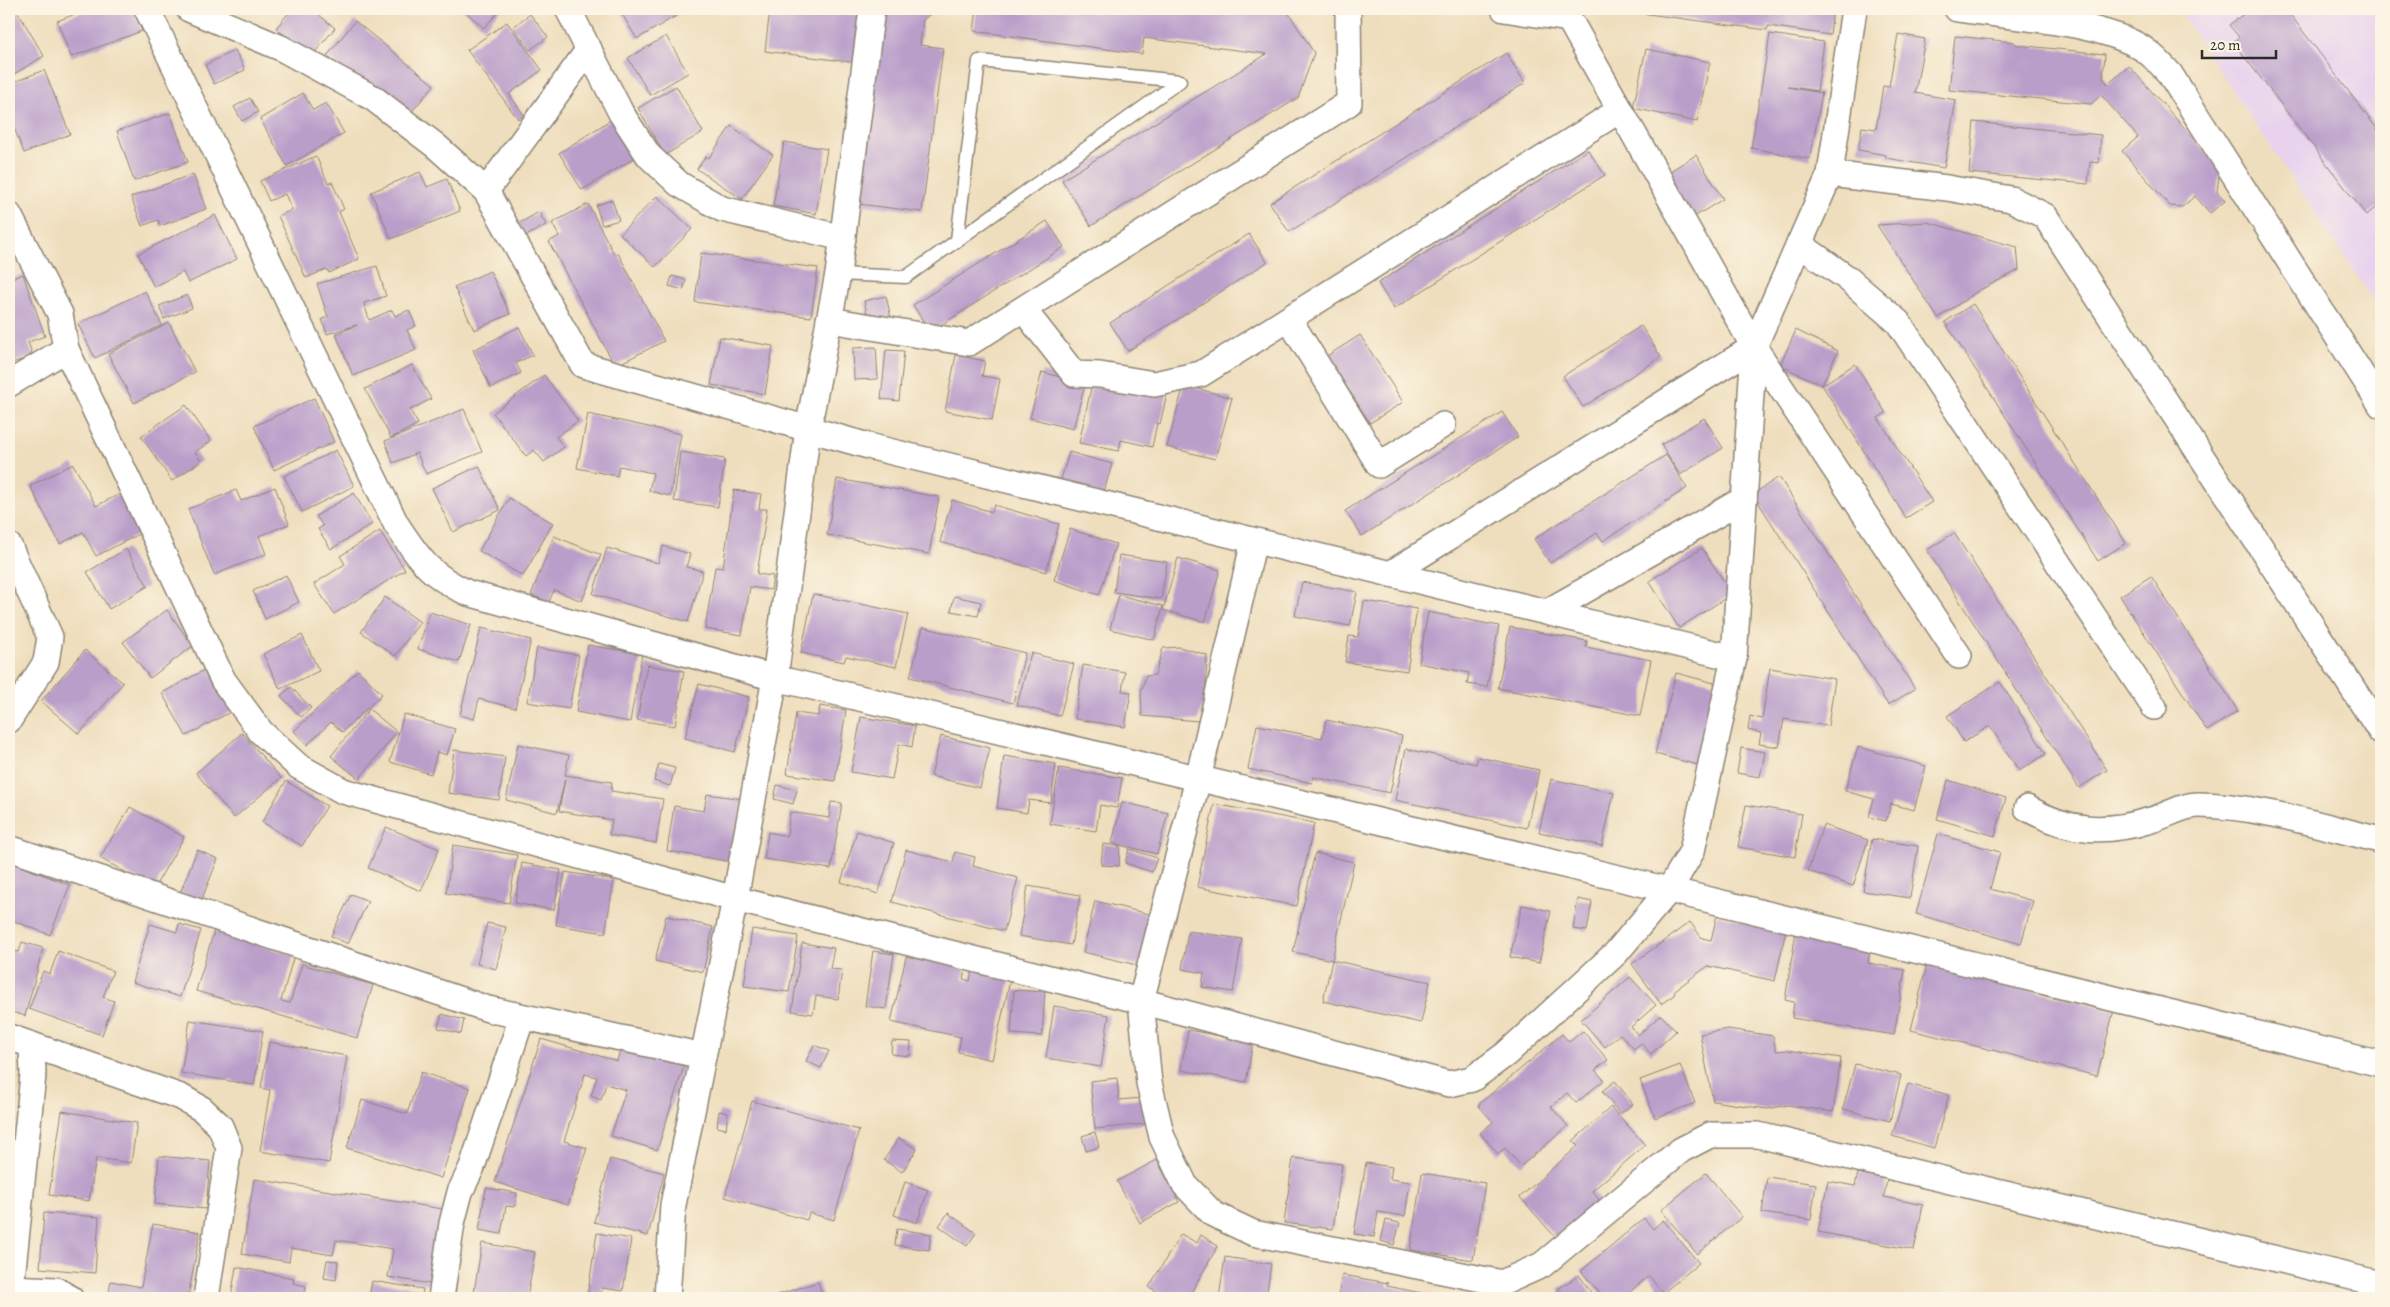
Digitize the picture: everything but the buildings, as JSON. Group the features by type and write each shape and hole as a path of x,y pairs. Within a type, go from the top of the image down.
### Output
{"street":[{"path":"146,9 396,524 427,567 445,582 468,593 776,678 1669,890 2381,1064"},
{"path":"189,9 281,48 373,98 436,146 486,191 583,365 808,429 1734,658"},
{"path":"568,9 621,113 648,156 680,184 722,209 843,238"},
{"path":"667,1298 673,1205 735,899 776,678 808,429 838,274 872,9"},
{"path":"829,320 969,343 1349,103 1348,9"},
{"path":"1504,9 1569,19 1754,347 1959,656"},
{"path":"9,215 60,314 66,350 223,680 261,732 298,766 343,791 735,899 1142,1001 1449,1084 1472,1079 1506,1054 1616,953 1669,890 1692,851 1734,658 1754,347 1830,174 1854,9"},
{"path":"1957,9 2080,27 2133,43 2153,56 2170,74 2381,406"},
{"path":"486,191 589,49"},
{"path":"1023,309 1074,374 1100,375 1154,384 1201,374 1620,110"},
{"path":"1830,174 1947,188 2011,199 2045,216 2381,732"},
{"path":"1799,244 1847,278 1898,322 2154,706"},
{"path":"1289,319 1379,465 1442,425"},
{"path":"1390,574 1754,347"},
{"path":"9,384 66,350"},
{"path":"1548,612 1744,499"},
{"path":"1254,540 1198,779 1142,1001 1149,1083 1162,1137 1184,1185 1213,1214 1253,1233 1502,1283 1542,1265 1682,1150 1710,1135 1758,1135 2381,1284"},
{"path":"9,546 50,637 46,662 9,720"},
{"path":"2027,808 2043,817 2080,828 2110,830 2151,820 2196,805 2235,807 2381,840"},
{"path":"9,848 488,1009 703,1056"},
{"path":"441,1298 452,1223 460,1192 472,1167 522,1017"},
{"path":"20,1041 33,1075 10,1288 56,1290 70,1298"},
{"path":"20,1041 181,1097 202,1110 220,1126 230,1148 206,1298"}],"lane":[{"path":"838,274 906,277 1180,81 979,61 957,240"}],"shaded area":[{"path":"2178,9 2381,9 2381,312"}]}
